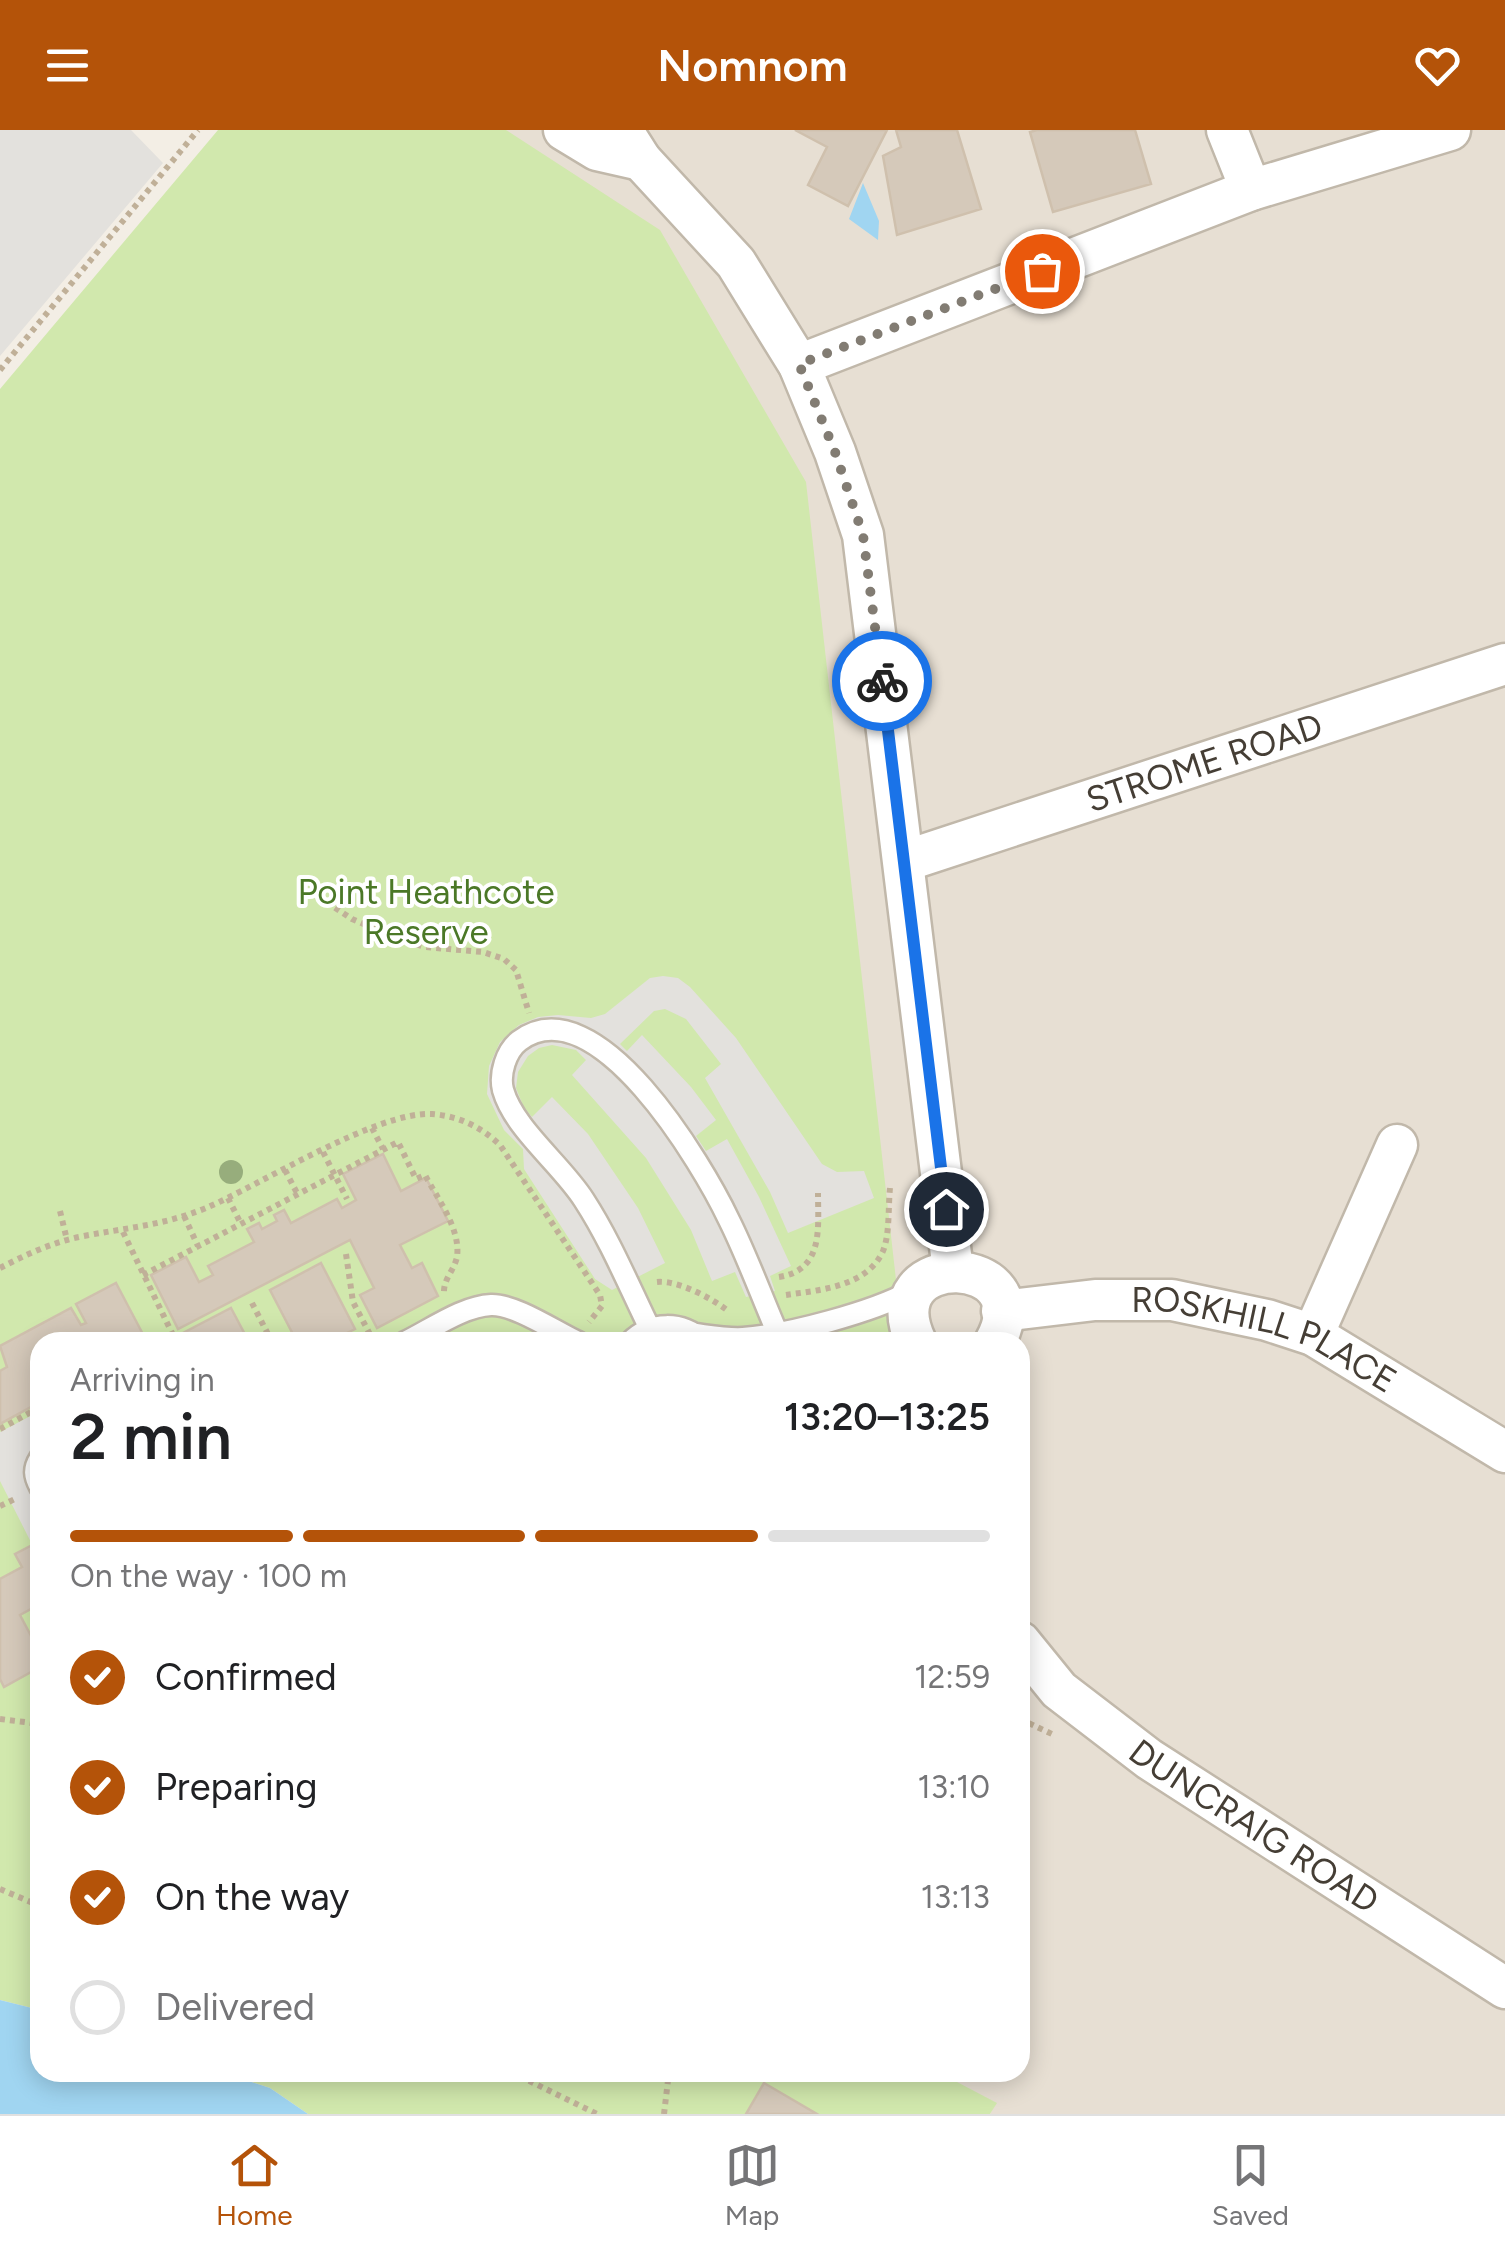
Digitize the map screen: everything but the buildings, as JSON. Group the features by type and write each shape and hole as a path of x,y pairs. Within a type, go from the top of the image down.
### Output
{"street":[{"path":"564,130 597,150 631,145 736,263 799,364 863,535 905,861 937,1278"},
{"path":"1227,130 1251,190"},
{"path":"799,364 1251,190 1450,130"},
{"name":"STROME ROAD","path":"905,861 1505,664"},
{"path":"1313,1335 1398,1144"},
{"path":"914,1332 909,1314 937,1278 964,1270 985,1280 996,1292 999,1327"},
{"name":"ROSKHILL PLACE","path":"999,1327 1095,1300 1172,1300 1267,1320 1313,1335 1505,1452"},
{"name":"DUNCRAIG ROAD","path":"1030,1654 1059,1690 1150,1760 1505,1988"}],"lane":[{"path":"650,1329 584,1199 514,1114 502,1088 504,1065 511,1049 535,1033 554,1030 584,1037 607,1053 646,1092 677,1134 728,1218 777,1332 886,1305 937,1278"},
{"path":"425,1332 474,1308 493,1304 570,1332"},
{"path":"645,1332 667,1326 684,1332"}],"path":[{"path":"0,370 198,130"},
{"path":"310,891 352,919 424,948 483,952 504,958 516,970 535,1033"},
{"path":"0,1268 67,1240 123,1232 184,1216 393,1119 432,1114 484,1129 500,1146 600,1295 602,1306 585,1332"},
{"path":"372,1128 383,1149"},
{"path":"144,1274 398,1142 416,1179 425,1174 455,1233 456,1263 444,1286 444,1296"},
{"path":"323,1152 347,1199"},
{"path":"285,1170 298,1194"},
{"path":"726,1308 853,1282 883,1250 890,1188"},
{"path":"787,1295 778,1278 802,1269 818,1245 818,1193"},
{"path":"228,1198 240,1224"},
{"path":"60,1211 67,1240"},
{"path":"184,1216 198,1246"},
{"path":"123,1232 172,1332"},
{"path":"346,1254 353,1302 369,1332"},
{"path":"252,1303 267,1332"},
{"path":"0,1429 30,1412"},
{"path":"0,1719 30,1723"},
{"path":"1030,1724 1054,1735"},
{"path":"0,1890 30,1902"},
{"path":"531,2082 597,2114"},
{"path":"664,2114 668,2082"}],"shaded area":[{"path":"0,130 131,130 163,163 0,356"},
{"path":"506,130 1505,130 1505,2114 990,2114 996,2103 955,2082 1030,2082 1030,1332 900,1332"},
{"path":"650,978 678,978 690,987 736,1038 822,1164 837,1172 864,1171 874,1198 788,1233 770,1192 705,1078 721,1064 686,1019 665,1009 654,1011 620,1044 627,1051 642,1035 716,1120 696,1136 706,1151 727,1139 759,1197 791,1266 770,1276 775,1291 746,1297 735,1272 712,1281 691,1230 646,1158 572,1075 586,1060 576,1050 552,1045 528,1056 518,1072 516,1088 524,1108 532,1117 552,1097 588,1134 638,1208 665,1263 612,1290 595,1279 524,1169 523,1149 504,1130 487,1094 489,1066 500,1042 519,1025 538,1017 591,1018 605,1014"},
{"path":"30,1416 30,1540 0,1481 0,1432"}],"green space":[{"name":"Point Heathcote Reserve","path":"218,130 506,130 660,230 806,482 902,1332 30,1332 30,2008 0,2000 0,389"},
{"path":"252,2082 957,2082 997,2103 990,2114 308,2114 270,2088"}],"water":[{"path":"863,183 879,221 878,240 849,219"},
{"path":"0,2000 30,2008 30,2082 252,2082 270,2088 308,2114 0,2114"}],"way so far":[{"path":"882,681 863,535 799,364 1042,271"}],"route":[{"path":"882,681 946,1209"}]}
